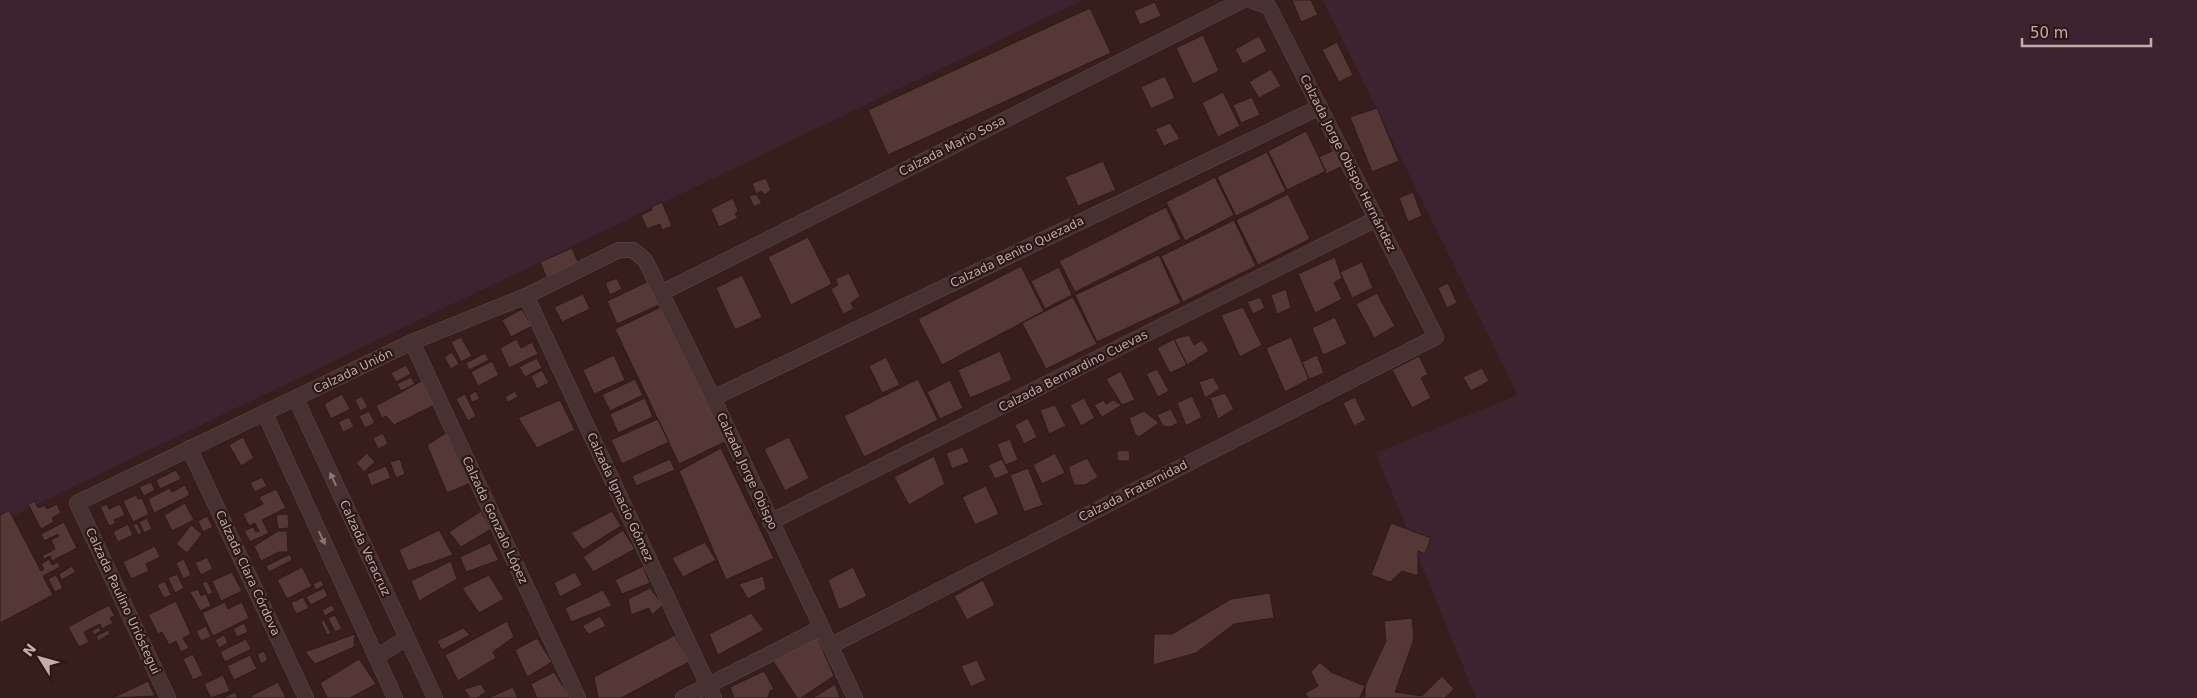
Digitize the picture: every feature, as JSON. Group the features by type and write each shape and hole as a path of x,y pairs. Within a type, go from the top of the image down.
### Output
{"street":[{"name":"Calzada Mario Sosa","path":"661,293 1243,0"},
{"name":"Calzada Jorge Obispo Hernández","path":"1250,0 1269,6 1436,336"},
{"name":"Calzada Benito Quezada","path":"714,398 1320,107"},
{"name":"Calzada Bernardino Cuevas","path":"770,522 1376,219"},
{"name":"Calzada Unión","path":"78,503 412,342 526,296 619,250 633,250"},
{"name":"Calzada Jorge Obispo","path":"633,250 645,260 714,398 770,522 855,698"},
{"name":"Calzada Ignacio Gómez","path":"526,296 711,692"},
{"name":"Calzada Fraternidad","path":"830,646 1436,336"},
{"name":"Calzada Gonzalo López","path":"412,342 578,698"},
{"name":"Calzada Veracruz","path":"296,398 435,698"},
{"path":"265,414 395,698"},
{"name":"Calzada Clara Córdova","path":"189,448 306,698"},
{"name":"Calzada Paulino Urióstegui","path":"78,503 168,698"},
{"path":"684,698 711,692 821,628"},
{"path":"376,657 407,638"}],"shaded area":[{"path":"0,0 1083,0 0,522"},
{"path":"1323,0 2197,0 2197,698 1476,698 1376,453 1518,395"}],"building":[{"path":"1292,0 1311,0 1318,15 1301,22"},
{"path":"1155,2 1161,16 1140,25 1134,11"},
{"path":"1090,8 1111,53 888,155 868,110"},
{"path":"1203,35 1219,71 1193,84 1176,48"},
{"path":"1259,36 1267,51 1243,64 1235,49"},
{"path":"1337,42 1353,75 1339,82 1322,50"},
{"path":"1271,69 1281,86 1259,98 1249,82"},
{"path":"1165,76 1175,98 1151,109 1141,87"},
{"path":"1223,92 1240,126 1218,137 1202,103"},
{"path":"1252,97 1260,115 1241,123 1233,105"},
{"path":"1377,108 1399,161 1372,172 1350,117"},
{"path":"1170,123 1180,139 1164,146 1155,129"},
{"path":"1306,131 1326,171 1287,190 1268,151"},
{"path":"1340,147 1347,164 1326,174 1319,157"},
{"path":"1267,152 1286,191 1236,216 1217,177"},
{"path":"1103,161 1116,190 1078,206 1065,177"},
{"path":"1215,177 1234,215 1185,241 1166,202"},
{"path":"766,178 771,190 765,195 761,191 756,194 752,183"},
{"path":"1413,192 1422,216 1408,222 1399,198"},
{"path":"756,194 762,203 754,207 749,196"},
{"path":"1288,194 1310,239 1258,265 1236,220"},
{"path":"733,198 738,211 735,214 738,218 719,227 711,209"},
{"path":"662,202 672,226 662,230 660,224 647,229 641,215 652,210 651,207"},
{"path":"1166,207 1181,239 1075,292 1059,261"},
{"path":"1234,220 1256,266 1183,302 1161,256"},
{"path":"808,237 832,284 791,305 768,257"},
{"path":"572,248 579,264 547,279 540,262"},
{"path":"1159,255 1181,303 1097,342 1075,295"},
{"path":"1335,257 1342,278 1334,283 1342,299 1315,313 1298,274"},
{"path":"1362,262 1373,288 1352,298 1340,272"},
{"path":"1021,266 1044,311 942,365 918,319"},
{"path":"1059,267 1072,295 1045,309 1031,281"},
{"path":"849,273 860,296 851,303 854,309 843,314 831,289 838,285 835,279"},
{"path":"742,275 762,317 735,330 716,288"},
{"path":"617,278 622,289 610,295 605,283"},
{"path":"651,280 661,304 617,324 607,301"},
{"path":"1448,283 1457,303 1447,308 1438,288"},
{"path":"1286,289 1291,308 1277,314 1271,295"},
{"path":"1377,293 1395,326 1374,338 1356,304"},
{"path":"583,294 590,309 562,322 554,307"},
{"path":"1073,297 1097,344 1046,369 1022,323"},
{"path":"1260,297 1265,308 1253,314 1247,302"},
{"path":"665,305 729,440 679,464 615,329"},
{"path":"1243,307 1262,345 1240,357 1221,315"},
{"path":"522,309 532,326 511,337 502,320"},
{"path":"1335,317 1347,344 1323,355 1312,328"},
{"path":"1189,335 1194,345 1202,340 1209,351 1187,365 1174,339"},
{"path":"461,337 472,356 461,362 451,342"},
{"path":"1291,337 1309,379 1285,392 1266,348"},
{"path":"517,339 521,348 532,342 538,354 509,368 500,348"},
{"path":"1174,339 1187,365 1170,373 1157,348"},
{"path":"1000,351 1012,380 970,398 958,370"},
{"path":"452,352 459,364 451,369 444,357"},
{"path":"485,353 489,360 469,370 466,363"},
{"path":"614,355 625,380 594,394 583,370"},
{"path":"1317,355 1324,373 1309,379 1302,362"},
{"path":"1419,356 1428,374 1421,378 1431,398 1412,408 1392,370"},
{"path":"886,357 900,385 882,393 869,366"},
{"path":"537,358 542,368 525,377 519,367"},
{"path":"492,361 499,375 478,386 471,372"},
{"path":"406,365 411,374 396,382 391,373"},
{"path":"1482,368 1489,381 1471,391 1463,377"},
{"path":"1157,369 1169,391 1158,397 1146,374"},
{"path":"542,370 549,383 537,389 531,376"},
{"path":"1121,371 1135,400 1122,405 1106,379"},
{"path":"411,377 415,384 401,391 397,384"},
{"path":"1213,377 1220,389 1205,398 1199,382"},
{"path":"425,379 436,404 394,425 386,416 382,418 376,406"},
{"path":"635,379 643,395 610,411 602,395"},
{"path":"918,379 938,420 864,457 844,416"},
{"path":"950,380 963,408 940,419 927,392"},
{"path":"476,391 480,399 472,402 469,395"},
{"path":"515,391 518,397 508,402 505,397"},
{"path":"1225,393 1234,409 1218,419 1210,398"},
{"path":"342,394 350,409 331,419 324,404"},
{"path":"465,394 476,416 468,421 456,399"},
{"path":"362,396 368,407 360,411 355,400"},
{"path":"1192,396 1202,417 1186,426 1177,403"},
{"path":"1355,397 1366,420 1354,426 1343,403"},
{"path":"645,398 653,417 618,433 610,414"},
{"path":"1084,398 1095,418 1081,426 1070,405"},
{"path":"560,400 575,430 537,448 518,418"},
{"path":"1104,400 1106,404 1113,400 1122,405 1102,417 1094,405"},
{"path":"1055,405 1066,426 1049,434 1040,410"},
{"path":"1171,409 1178,423 1170,427 1163,426 1157,415"},
{"path":"369,411 375,423 365,428 359,416"},
{"path":"1144,411 1159,423 1139,437 1135,434 1129,418"},
{"path":"349,417 354,427 343,432 338,422"},
{"path":"1028,418 1037,437 1024,444 1015,425"},
{"path":"658,419 669,442 622,464 611,440"},
{"path":"449,431 475,481 447,493 427,445"},
{"path":"383,433 388,444 378,449 373,438"},
{"path":"243,437 254,458 241,466 229,445"},
{"path":"789,437 809,478 785,491 764,449"},
{"path":"1010,439 1018,460 1005,465 997,444"},
{"path":"963,447 969,462 952,469 946,453"},
{"path":"721,448 774,558 726,580 679,471"},
{"path":"1129,450 1130,461 1117,461 1117,451"},
{"path":"367,453 375,462 364,472 356,463"},
{"path":"1055,453 1065,473 1042,484 1033,465"},
{"path":"934,456 945,484 909,505 894,477"},
{"path":"1087,458 1098,477 1085,485 1074,485 1068,467"},
{"path":"400,459 405,474 396,478 390,462"},
{"path":"670,459 675,470 636,486 632,476"},
{"path":"1002,459 1009,473 995,479 988,465"},
{"path":"386,466 391,478 371,486 367,474"},
{"path":"1028,468 1043,505 1024,512 1010,475"},
{"path":"176,470 181,479 160,489 156,480"},
{"path":"262,477 267,486 255,492 250,483"},
{"path":"151,482 155,490 144,496 139,487"},
{"path":"185,485 190,495 154,513 148,499 170,488 172,492"},
{"path":"986,486 999,514 975,525 962,497"},
{"path":"276,489 286,508 262,520 269,533 250,542 244,531 253,527 256,532 259,531 255,523 249,526 243,514 263,504 259,497"},
{"path":"136,495 138,499 142,498 149,514 133,522 123,501"},
{"path":"35,501 38,508 45,505 47,509 57,504 61,513 52,518 54,522 41,529 28,504"},
{"path":"185,503 194,520 172,531 164,515"},
{"path":"107,504 109,509 120,504 125,515 114,520 116,523 109,526 100,507"},
{"path":"9,510 41,571 44,569 41,564 49,559 52,565 58,562 60,567 43,576 53,595 0,623 0,515"},
{"path":"481,511 491,529 461,547 449,532"},
{"path":"612,511 621,526 583,550 571,533"},
{"path":"288,514 289,528 278,529 276,515"},
{"path":"207,516 213,527 203,532 198,521"},
{"path":"147,518 152,529 144,533 139,522"},
{"path":"64,522 77,548 52,561 50,556 44,559 42,556 55,549 51,540 59,536 58,534 44,541 41,534"},
{"path":"137,523 142,533 138,535 133,525"},
{"path":"1391,523 1431,538 1425,554 1418,551 1418,576 1402,571 1390,582 1371,575"},
{"path":"128,524 133,535 118,542 113,532"},
{"path":"191,525 202,534 187,553 176,544"},
{"path":"439,530 453,555 408,571 399,550"},
{"path":"623,530 635,549 593,572 583,557"},
{"path":"278,531 287,531 288,552 279,552 261,561 254,546"},
{"path":"705,542 716,560 683,577 672,558"},
{"path":"490,543 499,560 466,572 460,557"},
{"path":"155,546 160,557 146,564 149,571 131,579 123,562"},
{"path":"290,554 292,560 269,572 266,566"},
{"path":"207,557 213,569 201,575 195,563"},
{"path":"184,559 191,575 183,579 176,563"},
{"path":"451,561 457,579 419,601 411,581"},
{"path":"72,566 76,572 61,580 59,574"},
{"path":"643,566 650,583 622,594 615,580"},
{"path":"302,567 312,586 287,599 277,580"},
{"path":"853,567 867,596 839,610 828,580"},
{"path":"232,572 242,591 221,601 212,581"},
{"path":"575,572 582,585 560,597 554,583"},
{"path":"177,574 184,588 175,593 168,578"},
{"path":"56,575 63,588 55,592 48,579"},
{"path":"489,575 504,599 479,613 462,588"},
{"path":"763,576 766,589 748,599 739,584"},
{"path":"321,580 324,585 316,590 313,584"},
{"path":"983,580 995,605 967,620 954,596"},
{"path":"165,581 171,595 164,598 157,585"},
{"path":"207,581 213,593 208,595 202,583"},
{"path":"324,588 328,596 311,605 306,597"},
{"path":"650,588 663,605 652,615 649,608 631,615 628,599"},
{"path":"198,589 201,596 206,594 211,606 200,611 190,592"},
{"path":"603,590 612,606 571,622 565,608"},
{"path":"1270,593 1274,618 1234,624 1196,653 1153,665 1154,634 1172,634 1231,599"},
{"path":"303,597 309,608 296,614 291,603"},
{"path":"176,601 191,634 183,638 189,648 181,652 176,641 169,645 162,632 158,634 148,615"},
{"path":"225,602 228,609 242,602 249,618 213,636 202,613"},
{"path":"109,605 115,616 110,618 113,623 102,629 100,624 84,632 89,642 79,647 68,627"},
{"path":"332,605 335,610 325,616 322,610"},
{"path":"751,613 764,630 718,655 709,634"},
{"path":"335,615 342,629 335,632 328,618"},
{"path":"600,616 606,626 589,634 582,626"},
{"path":"1412,618 1414,639 1395,692 1422,696 1442,676 1454,689 1445,698 1365,698 1365,686 1386,641 1384,621"},
{"path":"324,620 331,633 327,635 321,622"},
{"path":"507,621 514,637 493,652 496,658 458,681 445,655"},
{"path":"244,623 248,632 237,637 233,629"},
{"path":"206,626 211,637 201,641 196,631"},
{"path":"99,627 101,631 94,635 92,631"},
{"path":"463,628 470,635 442,650 437,641"},
{"path":"108,630 110,634 98,641 96,636"},
{"path":"355,634 354,647 315,664 305,652"},
{"path":"224,635 228,643 219,648 215,640"},
{"path":"675,635 689,662 621,698 598,698 594,677"},
{"path":"817,636 834,676 801,698 797,698 773,661"},
{"path":"537,638 552,662 527,677 515,650"},
{"path":"246,639 251,649 225,662 220,652"},
{"path":"264,651 268,660 261,664 257,654"},
{"path":"193,654 203,675 193,680 183,659"},
{"path":"250,655 257,669 234,680 227,666"},
{"path":"359,659 376,684 350,698 327,698 320,683"},
{"path":"977,660 986,680 971,687 961,666"},
{"path":"1320,662 1331,672 1365,686 1360,698 1308,698 1305,693 1318,686 1311,672"},
{"path":"764,671 774,689 770,691 768,698 734,698 730,687"},
{"path":"554,672 571,698 537,698 531,684"},
{"path":"223,675 230,691 211,698 204,684"},
{"path":"148,681 155,696 112,698 140,685"},
{"path":"278,682 286,698 252,698 251,696"},
{"path":"481,684 486,692 477,698 470,698 464,689"},
{"path":"835,684 840,698 813,698"},
{"path":"513,687 518,698 488,698"},
{"path":"235,692 238,698 223,698"}]}
